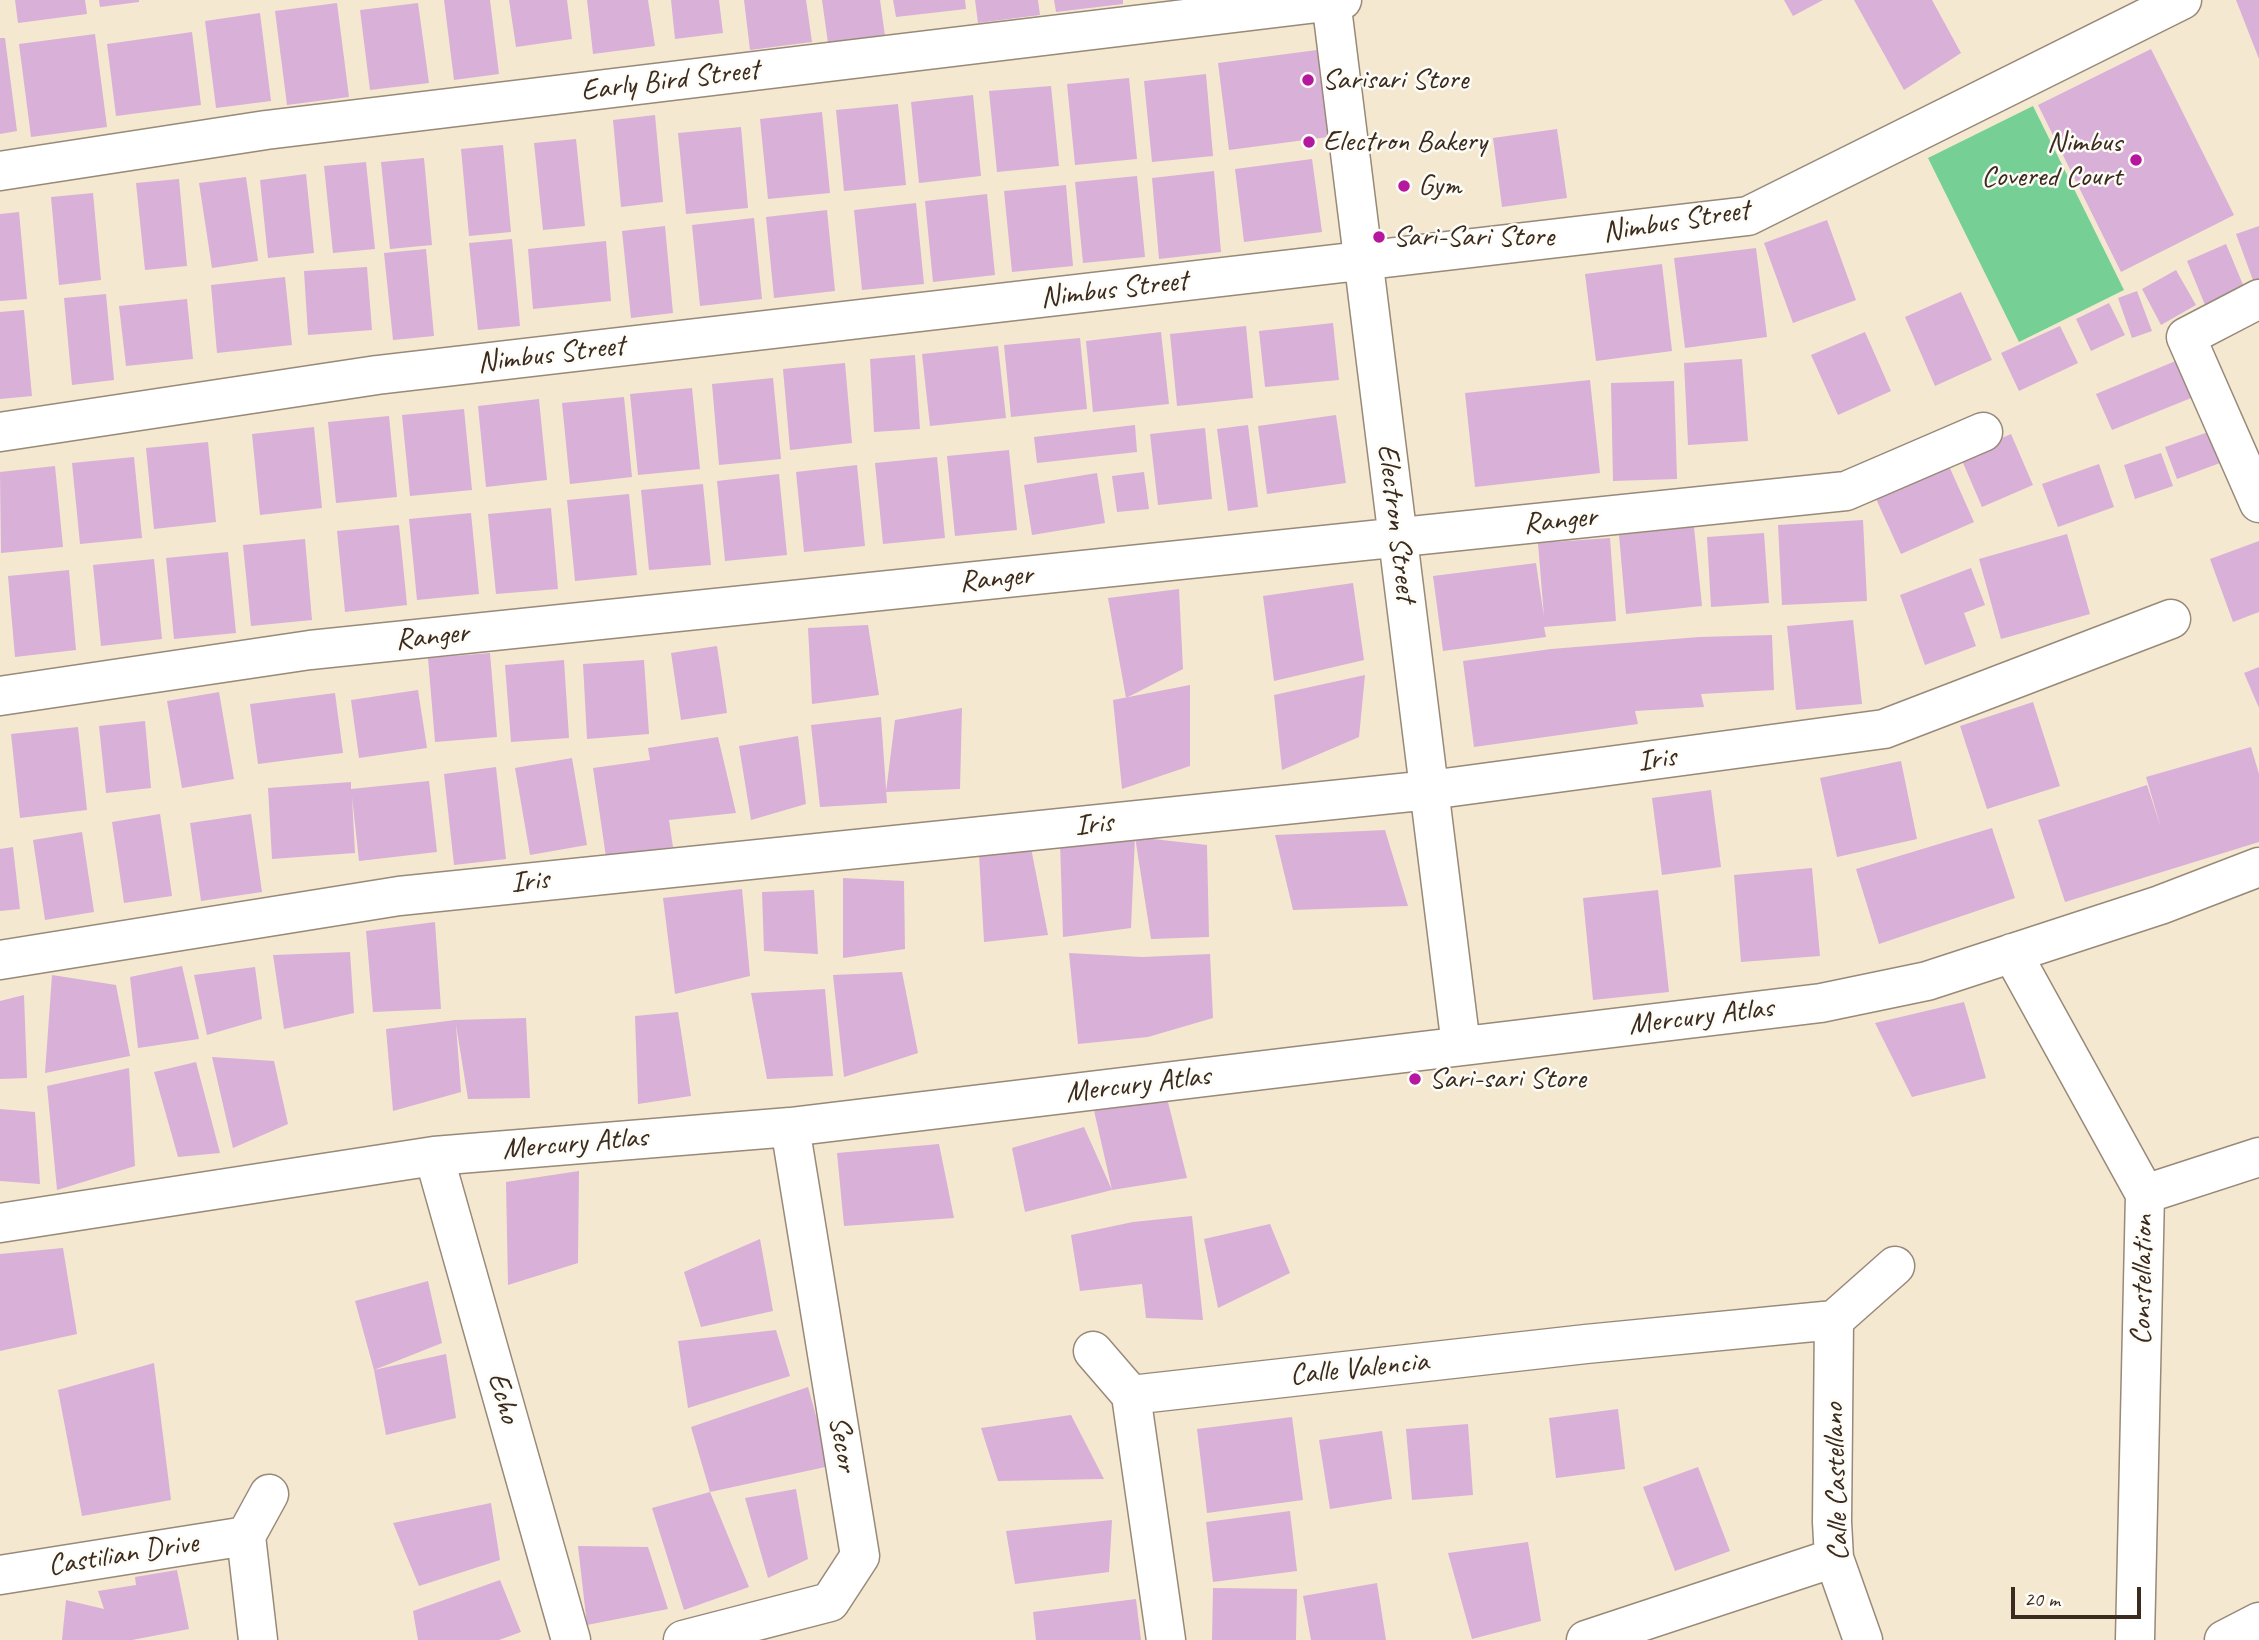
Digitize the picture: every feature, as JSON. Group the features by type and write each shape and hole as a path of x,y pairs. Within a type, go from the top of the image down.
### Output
{"street":[{"name":"Electron Street","path":"1335,0 1364,261 1461,1046"},
{"name":"Early Bird Street","path":"0,171 265,130 1335,0"},
{"name":"Nimbus Street","path":"0,432 377,375 1748,216 2182,0"},
{"path":"2259,299 2186,337 2259,503"},
{"name":"Ranger","path":"0,695 324,648 1846,491 1983,432"},
{"name":"Iris","path":"0,960 399,896 1430,790 1884,729 2171,619"},
{"name":"Mercury Atlas","path":"0,1223 434,1156 790,1127 1821,1003 1927,981 2160,905 2259,867"},
{"name":"Constellation","path":"2012,954 2145,1194 2135,1640"},
{"name":"Secor","path":"682,1640 830,1602 860,1556 790,1127"},
{"name":"Echo","path":"434,1156 571,1640"},
{"path":"2145,1194 2259,1157"},
{"path":"1834,1320 1895,1266"},
{"name":"Calle Valencia","path":"1131,1395 1586,1344 1834,1320"},
{"name":"Calle Castellano","path":"1834,1320 1834,1558 1863,1640"},
{"path":"1093,1351 1131,1395 1166,1640"},
{"path":"258,1640 246,1536 269,1494"},
{"name":"Castilian Drive","path":"0,1575 246,1536"},
{"path":"1586,1640 1834,1558"},
{"path":"2224,1640 2259,1622"}],"green space":[{"path":"2033,106 2124,290 2019,342 1928,158"}],"building":[{"path":"15,0 85,0 87,14 18,23"},
{"path":"99,0 139,0 139,2 100,7"},
{"path":"444,0 490,0 499,74 454,80"},
{"path":"509,0 567,0 572,39 516,47"},
{"path":"587,0 648,0 655,46 593,54"},
{"path":"671,0 719,0 723,33 675,39"},
{"path":"744,0 806,0 812,42 750,50"},
{"path":"822,0 880,0 885,36 828,43"},
{"path":"893,0 965,0 966,9 896,17"},
{"path":"975,0 1038,0 1040,15 978,23"},
{"path":"1054,0 1123,0 1123,4 1056,12"},
{"path":"1784,0 1823,0 1793,16"},
{"path":"1854,0 1932,0 1961,53 1904,90"},
{"path":"2236,0 2259,0 2259,59"},
{"path":"337,3 349,97 287,105 275,11"},
{"path":"418,3 429,83 370,90 360,10"},
{"path":"260,13 271,101 216,108 205,21"},
{"path":"192,32 201,105 116,116 107,44"},
{"path":"95,34 107,127 31,137 19,44"},
{"path":"0,38 5,38 17,131 0,134"},
{"name":"Nimbus Covered Court","path":"2151,49 2234,215 2121,272 2038,105"},
{"path":"1317,50 1328,137 1229,150 1218,63"},
{"path":"1206,74 1213,156 1152,162 1144,81"},
{"path":"1129,78 1137,159 1075,165 1067,84"},
{"path":"1051,86 1059,166 997,172 989,91"},
{"path":"973,95 981,176 919,183 911,102"},
{"path":"898,104 906,185 844,191 836,110"},
{"path":"822,112 830,193 768,199 760,119"},
{"path":"655,115 663,202 621,207 613,120"},
{"path":"741,127 748,208 686,214 678,133"},
{"path":"1557,129 1567,198 1502,207 1493,138"},
{"path":"576,139 585,226 543,230 534,143"},
{"path":"503,145 511,232 469,236 461,149"},
{"path":"424,158 432,245 390,249 381,162"},
{"path":"1312,159 1322,232 1244,242 1235,169"},
{"path":"366,162 375,249 333,253 324,166"},
{"path":"1214,171 1221,252 1159,259 1152,178"},
{"path":"306,174 314,253 268,258 260,180"},
{"path":"1137,176 1145,257 1083,263 1075,182"},
{"path":"246,177 258,261 212,268 199,183"},
{"path":"179,179 187,266 145,270 136,183"},
{"path":"1066,185 1073,266 1012,272 1004,191"},
{"path":"93,193 101,280 59,285 51,197"},
{"path":"987,194 995,275 933,282 925,201"},
{"path":"916,203 924,284 862,290 854,210"},
{"path":"827,210 835,291 774,298 766,217"},
{"path":"19,212 27,299 0,301 0,214"},
{"path":"754,218 762,299 700,306 692,225"},
{"path":"1827,220 1856,300 1793,323 1764,243"},
{"path":"665,226 673,313 631,318 622,231"},
{"path":"2259,226 2259,281 2254,283 2236,234"},
{"path":"512,239 520,326 478,330 469,243"},
{"path":"606,241 611,301 533,309 528,249"},
{"path":"2226,244 2244,287 2205,305 2187,261"},
{"path":"1756,248 1767,337 1685,348 1674,258"},
{"path":"426,249 434,336 393,340 384,253"},
{"path":"1662,264 1672,351 1596,361 1585,274"},
{"path":"367,267 372,330 308,335 304,271"},
{"path":"2176,270 2196,305 2161,325 2142,289"},
{"path":"285,277 292,345 217,353 211,285"},
{"path":"2137,291 2152,331 2132,338 2118,298"},
{"path":"1961,292 1992,360 1935,386 1905,317"},
{"path":"106,294 114,380 72,385 64,298"},
{"path":"187,299 193,359 126,366 119,306"},
{"path":"2109,303 2125,335 2091,351 2076,319"},
{"path":"24,310 32,396 0,399 0,312"},
{"path":"1333,323 1339,380 1265,387 1259,331"},
{"path":"1246,326 1253,398 1177,406 1170,334"},
{"path":"2060,326 2078,363 2019,391 2001,353"},
{"path":"1161,332 1169,404 1093,412 1086,341"},
{"path":"1865,332 1891,391 1838,415 1811,355"},
{"path":"1080,338 1087,409 1011,417 1004,345"},
{"path":"998,346 1006,418 930,426 922,354"},
{"path":"915,355 920,429 874,432 870,359"},
{"path":"2190,355 2206,392 2112,430 2096,394"},
{"path":"1742,359 1748,441 1688,445 1684,363"},
{"path":"845,363 852,443 790,450 783,369"},
{"path":"773,378 781,459 719,465 712,384"},
{"path":"1590,380 1600,473 1475,487 1465,393"},
{"path":"1674,381 1677,479 1613,481 1611,383"},
{"path":"692,388 700,469 638,475 630,394"},
{"path":"624,397 632,477 570,484 562,403"},
{"path":"539,399 547,480 486,487 478,406"},
{"path":"464,409 472,490 410,496 402,415"},
{"path":"1336,415 1346,483 1267,494 1258,426"},
{"path":"389,416 397,497 336,503 328,422"},
{"path":"1135,425 1137,452 1037,463 1034,437"},
{"path":"1248,425 1258,507 1228,511 1217,429"},
{"path":"314,427 322,508 260,515 252,434"},
{"path":"1205,428 1212,499 1158,505 1150,434"},
{"path":"2217,429 2228,460 2177,479 2165,447"},
{"path":"2011,434 2033,485 1982,507 1960,456"},
{"path":"208,442 216,522 154,529 146,448"},
{"path":"1009,450 1017,530 955,536 947,456"},
{"path":"2161,453 2173,486 2135,499 2124,465"},
{"path":"134,457 142,538 80,544 72,463"},
{"path":"937,457 945,538 883,544 875,463"},
{"path":"1945,457 1974,522 1901,554 1872,490"},
{"path":"2099,464 2114,507 2058,527 2042,484"},
{"path":"857,465 865,546 804,552 796,472"},
{"path":"55,466 63,547 1,553 0,472"},
{"path":"1144,472 1149,509 1117,512 1112,476"},
{"path":"1097,473 1105,523 1032,535 1024,485"},
{"path":"779,474 787,555 725,561 717,481"},
{"path":"703,484 711,565 649,570 641,490"},
{"path":"629,494 637,575 575,581 567,500"},
{"path":"551,508 558,589 496,594 488,514"},
{"path":"471,513 479,594 417,600 409,519"},
{"path":"1863,520 1867,601 1782,605 1778,525"},
{"path":"399,525 407,605 345,612 337,531"},
{"path":"1694,527 1702,606 1626,614 1619,535"},
{"path":"1764,533 1769,603 1711,607 1707,537"},
{"path":"2067,534 2090,614 2001,639 1979,559"},
{"path":"1610,538 1616,621 1544,627 1546,637 1443,651 1433,576 1536,563 1544,617 1538,543"},
{"path":"305,539 312,620 251,626 243,545"},
{"path":"2259,541 2259,612 2233,622 2210,559"},
{"path":"228,552 236,633 174,639 166,558"},
{"path":"154,559 162,639 101,646 93,565"},
{"path":"1971,568 1985,605 1964,613 1976,646 1925,665 1900,595"},
{"path":"69,570 76,650 15,657 8,576"},
{"path":"1353,583 1364,660 1274,681 1263,596"},
{"path":"1179,589 1183,669 1126,698 1108,598"},
{"path":"1853,620 1862,704 1796,710 1787,626"},
{"path":"868,625 879,695 812,704 808,628"},
{"path":"1772,635 1774,690 1701,694 1704,707 1635,711 1638,724 1474,747 1463,661 1551,649 1699,637"},
{"path":"717,646 727,713 681,720 671,653"},
{"path":"490,653 497,737 435,742 428,658"},
{"path":"564,660 569,738 511,742 505,665"},
{"path":"644,660 649,734 587,739 583,664"},
{"path":"2259,667 2259,708 2244,673"},
{"path":"1365,675 1359,737 1282,770 1274,695"},
{"path":"1190,685 1190,766 1122,789 1113,700"},
{"path":"418,690 427,748 359,758 351,700"},
{"path":"219,692 234,779 182,788 167,701"},
{"path":"335,693 343,753 258,764 250,704"},
{"path":"2033,702 2060,786 1987,809 1960,726"},
{"path":"962,708 960,789 886,792 895,720"},
{"path":"881,717 887,803 820,807 811,725"},
{"path":"145,721 151,788 106,793 99,726"},
{"path":"78,727 87,810 20,818 11,734"},
{"path":"798,736 806,804 751,820 739,746"},
{"path":"718,737 736,813 669,820 673,847 606,857 593,768 650,760 648,748"},
{"path":"2251,747 2259,774 2259,842 2065,902 2038,820 2147,785 2161,828 2146,777"},
{"path":"572,758 587,845 530,855 515,768"},
{"path":"1901,761 1917,839 1837,857 1820,778"},
{"path":"496,767 506,859 454,865 444,774"},
{"path":"429,781 437,852 359,861 352,797 355,853 272,859 268,788 351,782 351,789"},
{"path":"1711,790 1721,867 1662,875 1652,798"},
{"path":"160,814 172,896 124,903 112,822"},
{"path":"251,814 262,892 201,901 190,823"},
{"path":"1992,828 2015,898 1879,944 1856,869"},
{"path":"1385,830 1408,906 1293,910 1275,835"},
{"path":"82,832 94,912 45,920 33,840"},
{"path":"1135,837 1207,845 1209,937 1151,939"},
{"path":"1135,837 1131,928 1063,937 1060,842"},
{"path":"13,847 20,909 0,911 0,849"},
{"path":"1031,848 1048,935 984,942 979,855"},
{"path":"1812,868 1820,956 1741,962 1734,875"},
{"path":"843,878 904,881 905,949 843,958"},
{"path":"742,889 750,976 675,994 663,898"},
{"path":"814,890 818,954 764,951 762,892"},
{"path":"1658,890 1669,992 1593,1000 1583,898"},
{"path":"435,922 441,1009 373,1012 366,931"},
{"path":"350,952 354,1013 284,1029 273,955"},
{"path":"1069,953 1142,957 1210,954 1213,1018 1148,1037 1078,1044"},
{"path":"182,966 199,1039 138,1048 130,977"},
{"path":"255,967 262,1019 207,1035 194,975"},
{"path":"902,972 918,1053 844,1077 833,975"},
{"path":"52,975 116,985 130,1056 45,1073"},
{"path":"825,989 833,1076 767,1079 751,993"},
{"path":"24,995 27,1078 0,1079 0,1001"},
{"path":"1964,1002 1986,1078 1912,1097 1875,1023"},
{"path":"678,1012 691,1096 638,1104 635,1016"},
{"path":"526,1018 530,1098 468,1099 456,1025 461,1092 393,1111 386,1029 455,1020"},
{"path":"212,1057 274,1061 288,1124 233,1148"},
{"path":"196,1062 220,1153 178,1157 154,1072"},
{"path":"129,1068 135,1166 57,1190 47,1086"},
{"path":"1168,1102 1187,1178 1112,1190 1093,1106"},
{"path":"0,1109 35,1112 40,1184 0,1181"},
{"path":"1084,1127 1112,1190 1025,1212 1012,1148"},
{"path":"939,1144 954,1218 844,1226 837,1153"},
{"path":"579,1171 578,1263 508,1285 506,1182"},
{"path":"1192,1216 1203,1320 1146,1318 1142,1284 1080,1291 1071,1235 1133,1222"},
{"path":"1270,1224 1290,1273 1218,1308 1204,1239"},
{"path":"760,1239 773,1311 701,1327 684,1272"},
{"path":"63,1248 77,1334 0,1351 0,1254"},
{"path":"428,1281 442,1343 374,1370 355,1301"},
{"path":"776,1330 790,1376 688,1408 678,1341"},
{"path":"446,1354 456,1418 386,1435 374,1370"},
{"path":"154,1363 171,1500 82,1516 58,1390"},
{"path":"808,1387 830,1466 710,1492 691,1427"},
{"path":"1618,1409 1625,1469 1556,1478 1549,1418"},
{"path":"1071,1415 1104,1479 998,1481 981,1428"},
{"path":"1292,1417 1303,1500 1207,1513 1197,1429"},
{"path":"1468,1424 1473,1495 1412,1500 1406,1429"},
{"path":"1382,1431 1392,1499 1330,1509 1319,1440"},
{"path":"1698,1467 1730,1551 1675,1571 1643,1487"},
{"path":"796,1489 808,1559 768,1578 745,1498"},
{"path":"710,1492 749,1587 684,1610 652,1508"},
{"path":"491,1503 500,1560 419,1586 393,1523"},
{"path":"1290,1511 1297,1571 1213,1582 1206,1522"},
{"path":"1112,1520 1109,1572 1015,1584 1006,1531"},
{"path":"1528,1542 1541,1621 1472,1639 1448,1553"},
{"path":"578,1546 648,1547 668,1609 587,1625"},
{"path":"177,1570 189,1629 132,1640 62,1640 66,1600 104,1609 98,1591 136,1585 135,1577"},
{"path":"500,1580 521,1632 499,1640 418,1640 413,1611"},
{"path":"1377,1583 1386,1640 1311,1640 1303,1596"},
{"path":"1213,1588 1297,1589 1296,1640 1212,1640"},
{"path":"1136,1599 1141,1640 1036,1640 1033,1612"}],"place":[{"name":"Sarisari Store","path":"1308,80"},
{"name":"Electron Bakery","path":"1309,142"},
{"name":"Nimbus Covered Court","path":"2136,160"},
{"name":"Gym","path":"1404,186"},
{"name":"Sari-Sari Store","path":"1379,237"},
{"name":"Sari-sari Store","path":"1415,1079"}]}
